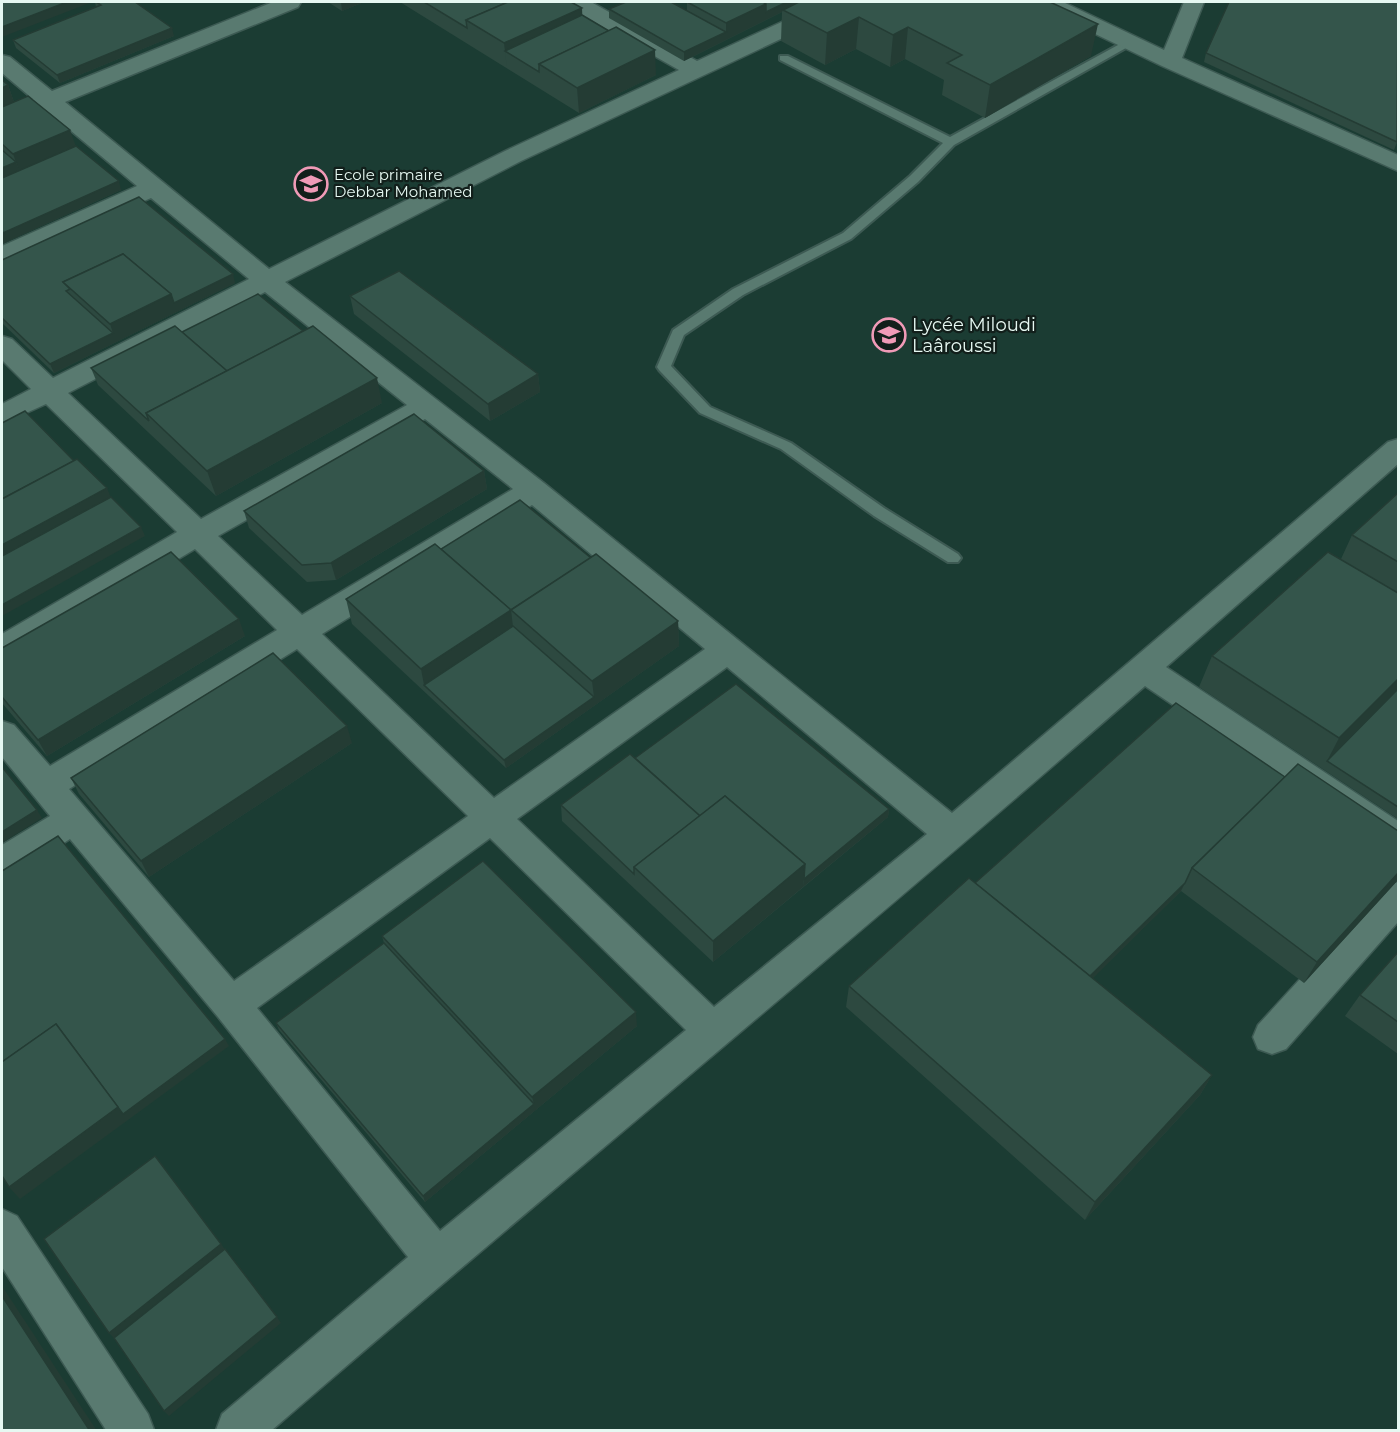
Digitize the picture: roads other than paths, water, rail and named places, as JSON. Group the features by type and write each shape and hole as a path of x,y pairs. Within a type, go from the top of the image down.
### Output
{"street":[{"path":"2,120 290,2"},
{"path":"576,2 698,71"},
{"path":"2,415 513,156 841,2"},
{"path":"1047,2 1170,61 1398,164"},
{"path":"1170,61 1194,2"},
{"path":"2,62 266,280 534,490 952,834"},
{"path":"2,255 154,187"},
{"path":"2,345 714,1032"},
{"path":"2,648 197,534 427,406"},
{"path":"238,1431 437,1260 952,834 1398,449"},
{"path":"45,786 534,490"},
{"path":"231,1005 728,649"},
{"path":"1144,669 1398,839"},
{"path":"2,734 231,1005 437,1260"},
{"path":"2,863 72,819"},
{"path":"1272,1036 1398,897"},
{"path":"6,1246 132,1431"}],"lane":[{"path":"953,558 879,512 786,446 705,410 664,367 678,333 738,292 847,237 914,179 950,142 1130,42"},
{"path":"784,58 950,142"}],"place":[{"name":"Ecole primaire Debbar Mohamed","path":"311,184"},
{"name":"Lycée Miloudi Laâroussi","path":"889,335"}]}
